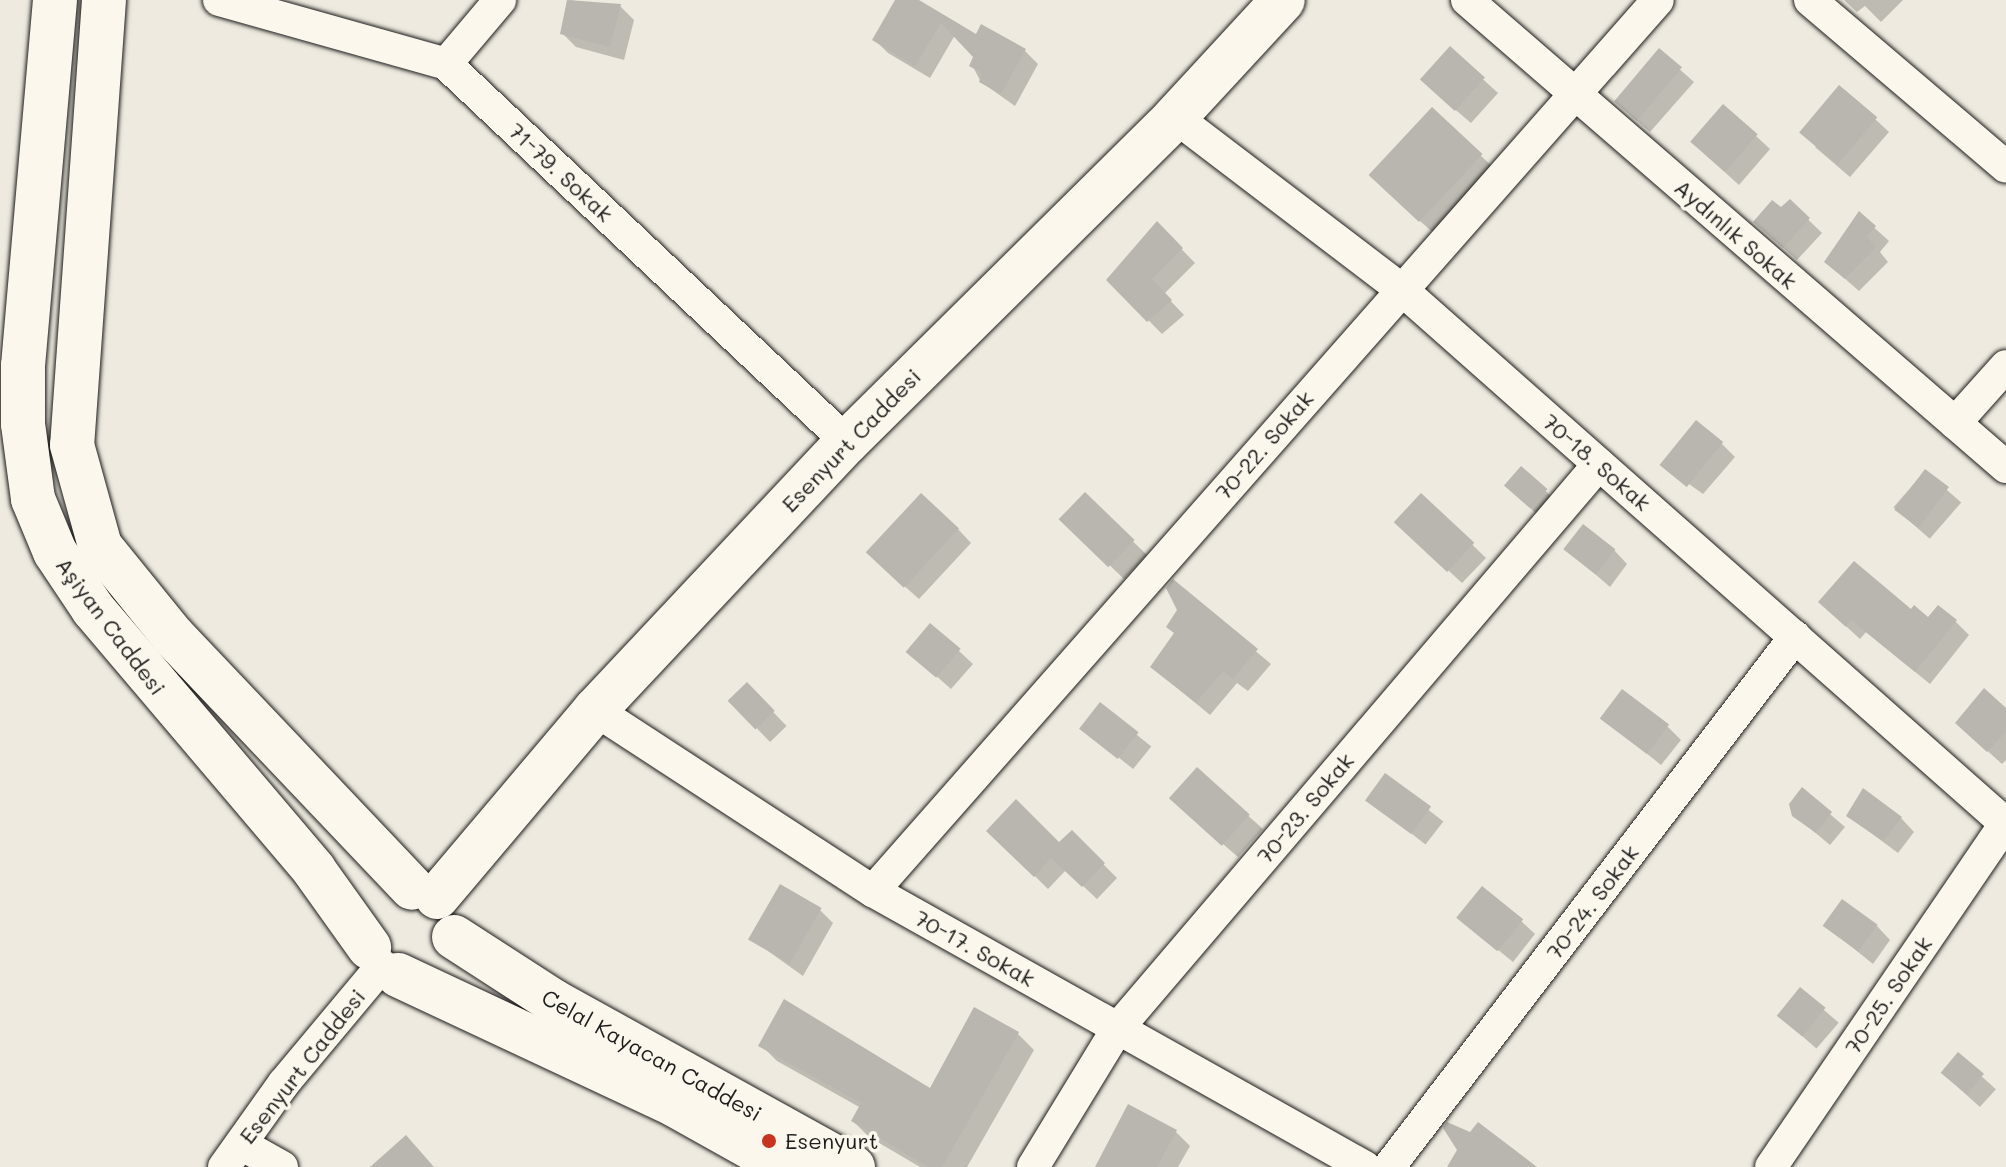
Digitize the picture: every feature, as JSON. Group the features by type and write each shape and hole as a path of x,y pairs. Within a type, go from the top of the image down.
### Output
{"street":[{"name":"Aşiyan Caddesi","path":"55,0 23,366 23,424 33,499 55,552 93,609 314,870 383,963"},
{"name":"Aşiyan Caddesi","path":"104,0 72,445 100,546 173,636 424,892"},
{"name":"71-79. Sokak","path":"219,0 446,64 847,442"},
{"path":"446,64 500,0"},
{"name":"Esenyurt Caddesi","path":"424,892 847,442 1175,117 1283,0"},
{"name":"Aydınlık Sokak","path":"1467,0 2006,467"},
{"name":"70-22. Sokak","path":"873,891 1573,92 1658,0"},
{"path":"1810,0 2006,167"},
{"name":"70-18. Sokak","path":"1175,117 1401,289 2006,823"},
{"path":"1955,423 2006,366"},
{"name":"70-23. Sokak","path":"1033,1167 1118,1028 1599,464"},
{"name":"70-24. Sokak","path":"1389,1167 1795,637"},
{"name":"70-17. Sokak","path":"595,710 873,891 1365,1167"},
{"name":"70-25. Sokak","path":"1771,1167 2006,823"},
{"path":"397,890 424,892 451,915 454,937 447,957 431,972 383,963 368,918 374,906 397,890"},
{"name":"Celal Kayacan Caddesi","path":"454,937 553,1001 853,1167"},
{"name":"Esenyurt Caddesi","path":"232,1155 383,963"},
{"name":"Celal Kayacan Caddesi","path":"383,963 675,1105 786,1167"},
{"path":"232,1155 282,1167"}],"building":[{"path":"567,0 621,4 610,47 560,34"},
{"path":"895,0 919,0 976,34 981,24 1026,49 1001,94 979,82 982,73 969,66 973,57 941,23 915,66 872,40"},
{"path":"1450,46 1485,77 1455,111 1420,79"},
{"path":"1659,48 1682,67 1637,121 1614,102"},
{"path":"1839,85 1877,117 1837,165 1799,132"},
{"path":"1723,104 1758,134 1725,172 1690,142"},
{"path":"1432,107 1482,154 1419,222 1369,175"},
{"path":"1790,199 1810,218 1783,248 1753,222 1772,200 1781,207"},
{"path":"1859,211 1876,226 1867,237 1876,247 1845,279 1824,262"},
{"path":"1157,221 1183,248 1152,279 1172,300 1147,322 1106,280"},
{"path":"1696,420 1723,442 1687,487 1659,465"},
{"path":"1521,466 1547,489 1530,509 1504,486"},
{"path":"1925,469 1949,487 1918,528 1894,510"},
{"path":"1085,492 1135,540 1108,567 1059,519"},
{"path":"921,493 959,528 904,588 866,552"},
{"path":"1421,493 1474,543 1447,572 1394,522"},
{"path":"1583,524 1615,549 1596,574 1563,549"},
{"path":"1854,561 1911,609 1914,605 1928,617 1938,605 1957,620 1915,672 1851,620 1846,627 1818,602"},
{"path":"1173,579 1258,649 1233,679 1223,671 1196,703 1150,667 1174,633 1166,627 1177,610 1166,588"},
{"path":"930,623 961,649 936,678 906,652"},
{"path":"747,682 775,711 755,730 728,701"},
{"path":"1984,688 2006,708 2006,732 1987,752 1955,723"},
{"path":"1622,689 1669,725 1647,754 1600,719"},
{"path":"1100,702 1139,732 1118,759 1079,729"},
{"path":"1197,767 1250,815 1222,846 1169,798"},
{"path":"1385,773 1431,807 1411,834 1365,801"},
{"path":"1802,787 1832,812 1816,833 1792,816 1789,804"},
{"path":"1863,788 1902,817 1883,841 1846,816"},
{"path":"1016,799 1059,842 1072,830 1105,863 1082,887 1051,858 1034,877 986,831"},
{"path":"780,884 822,908 790,963 748,939"},
{"path":"1482,886 1523,919 1497,951 1456,918"},
{"path":"1842,899 1878,925 1858,952 1823,926"},
{"path":"1800,987 1826,1008 1802,1037 1777,1016"},
{"path":"784,999 930,1088 974,1007 1019,1032 942,1167 928,1167 851,1121 861,1103 758,1046"},
{"path":"1958,1052 1984,1074 1967,1095 1941,1073"},
{"path":"1128,1104 1177,1130 1157,1167 1095,1167"},
{"path":"1447,1122 1470,1132 1478,1122 1537,1167 1447,1167 1457,1150 1443,1128"},
{"path":"406,1135 434,1167 370,1167"}],"place":[{"name":"Esenyurt","path":"769,1141"}]}
